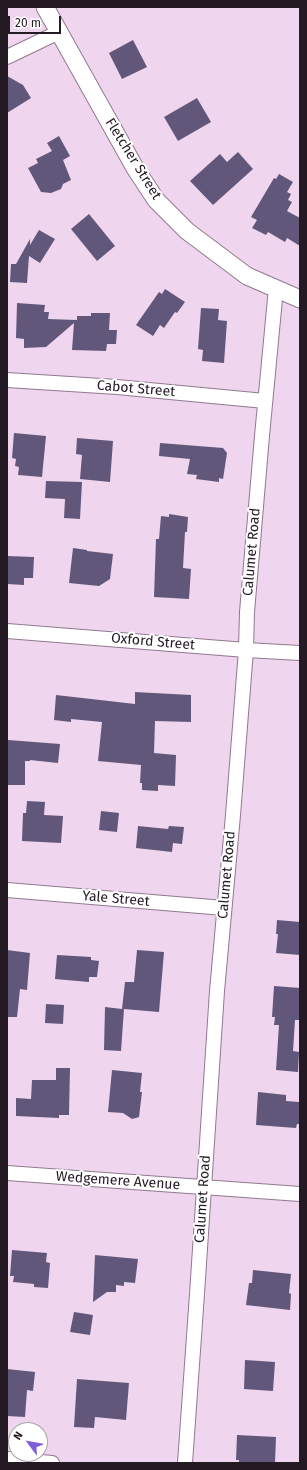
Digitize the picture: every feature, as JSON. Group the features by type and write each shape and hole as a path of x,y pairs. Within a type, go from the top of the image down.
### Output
{"street":[{"name":"Fletcher Street","path":"45,7 135,168 156,200 187,231 247,276 300,299"},
{"path":"7,57 59,32"},
{"name":"Calumet Road","path":"185,1463 217,991 246,650 247,612 276,288"},
{"name":"Cabot Street","path":"7,380 117,387 265,401"},
{"name":"Oxford Street","path":"7,630 246,650 300,653"},
{"name":"Yale Street","path":"7,890 224,908"},
{"name":"Wedgemere Avenue","path":"7,1173 300,1194"},
{"path":"7,1460 52,1463"}],"building":[{"path":"133,40 147,67 122,79 109,53"},
{"path":"7,76 23,85 31,98 7,113"},
{"path":"197,98 211,122 178,141 164,117"},
{"path":"59,136 70,156 63,160 71,180 63,184 61,189 51,193 41,192 28,168 38,163 36,159 52,151 47,143"},
{"path":"238,152 253,169 213,205 190,181 220,154 227,162"},
{"path":"279,174 293,182 287,192 291,194 288,200 292,202 287,211 300,218 300,246 287,238 285,242 268,232 266,235 252,228 257,220 251,217 274,178 276,179"},
{"path":"89,214 115,246 97,261 71,229"},
{"path":"39,230 55,239 40,263 29,256 27,283 10,282 11,264 16,264 30,239 30,245"},
{"path":"165,289 185,302 177,313 175,312 164,328 160,325 153,336 136,325 159,292 162,294"},
{"path":"17,303 45,305 44,312 49,312 48,319 77,320 77,316 91,316 91,313 110,313 109,330 117,330 116,344 107,344 106,351 72,350 74,323 46,347 24,348 24,339 16,338"},
{"path":"201,308 219,309 218,320 227,321 224,363 202,361 203,350 198,349"},
{"path":"14,433 46,436 42,477 18,475 19,467 15,466 16,459 12,458"},
{"path":"77,438 113,441 110,482 80,479 82,455 76,454"},
{"path":"160,443 223,448 227,453 223,479 219,478 219,482 196,479 197,475 187,474 190,459 159,456"},
{"path":"46,481 82,482 80,519 64,518 65,499 45,498"},
{"path":"169,514 188,517 187,532 185,532 183,568 191,569 189,599 154,597 156,539 159,539 161,516 169,517"},
{"path":"73,548 113,554 110,579 99,586 69,583"},
{"path":"7,556 34,557 33,578 24,578 24,585 7,584"},
{"path":"135,692 191,695 191,722 155,721 154,753 176,755 175,786 158,785 158,791 142,790 142,783 140,783 141,765 98,761 102,722 71,719 71,722 54,720 56,695 135,704"},
{"path":"8,740 60,744 58,763 30,760 25,761 25,785 7,785"},
{"path":"27,801 45,802 44,815 63,816 61,843 22,841 23,813 26,813"},
{"path":"101,811 119,813 117,832 99,830"},
{"path":"138,826 168,829 169,826 184,827 182,844 173,843 172,852 136,848"},
{"path":"277,920 300,922 300,955 276,953 278,934 276,934"},
{"path":"7,950 30,953 27,990 20,989 17,1017 7,1017"},
{"path":"137,950 164,952 159,1012 124,1009 121,1051 104,1050 105,1007 122,1009 125,982 134,982"},
{"path":"57,955 91,957 91,960 99,961 97,977 89,977 89,982 55,979"},
{"path":"274,986 300,988 300,1020 295,1020 293,1051 299,1052 298,1072 276,1070 279,1025 274,1025 275,1017 272,1017"},
{"path":"46,1004 64,1005 63,1024 45,1023"},
{"path":"56,1068 70,1068 69,1115 59,1115 59,1118 16,1116 16,1098 31,1099 32,1080 56,1080"},
{"path":"112,1070 142,1073 140,1092 142,1092 139,1117 132,1119 123,1113 108,1112"},
{"path":"258,1092 286,1095 286,1101 299,1102 300,1124 297,1124 296,1128 256,1125"},
{"path":"12,1250 47,1253 46,1262 50,1263 48,1288 34,1287 34,1284 13,1282 14,1276 10,1276"},
{"path":"95,1255 138,1259 135,1283 124,1282 124,1286 116,1285 116,1292 107,1292 93,1302"},
{"path":"253,1270 291,1274 289,1293 291,1294 290,1310 246,1305 249,1283 252,1283"},
{"path":"74,1312 93,1315 90,1335 70,1332"},
{"path":"245,1360 275,1362 273,1391 244,1389"},
{"path":"7,1369 35,1372 33,1391 27,1390 25,1417 7,1416"},
{"path":"77,1379 129,1383 126,1420 95,1417 94,1428 74,1427"},
{"path":"237,1435 276,1437 275,1463 239,1463 239,1460 236,1460"}]}
